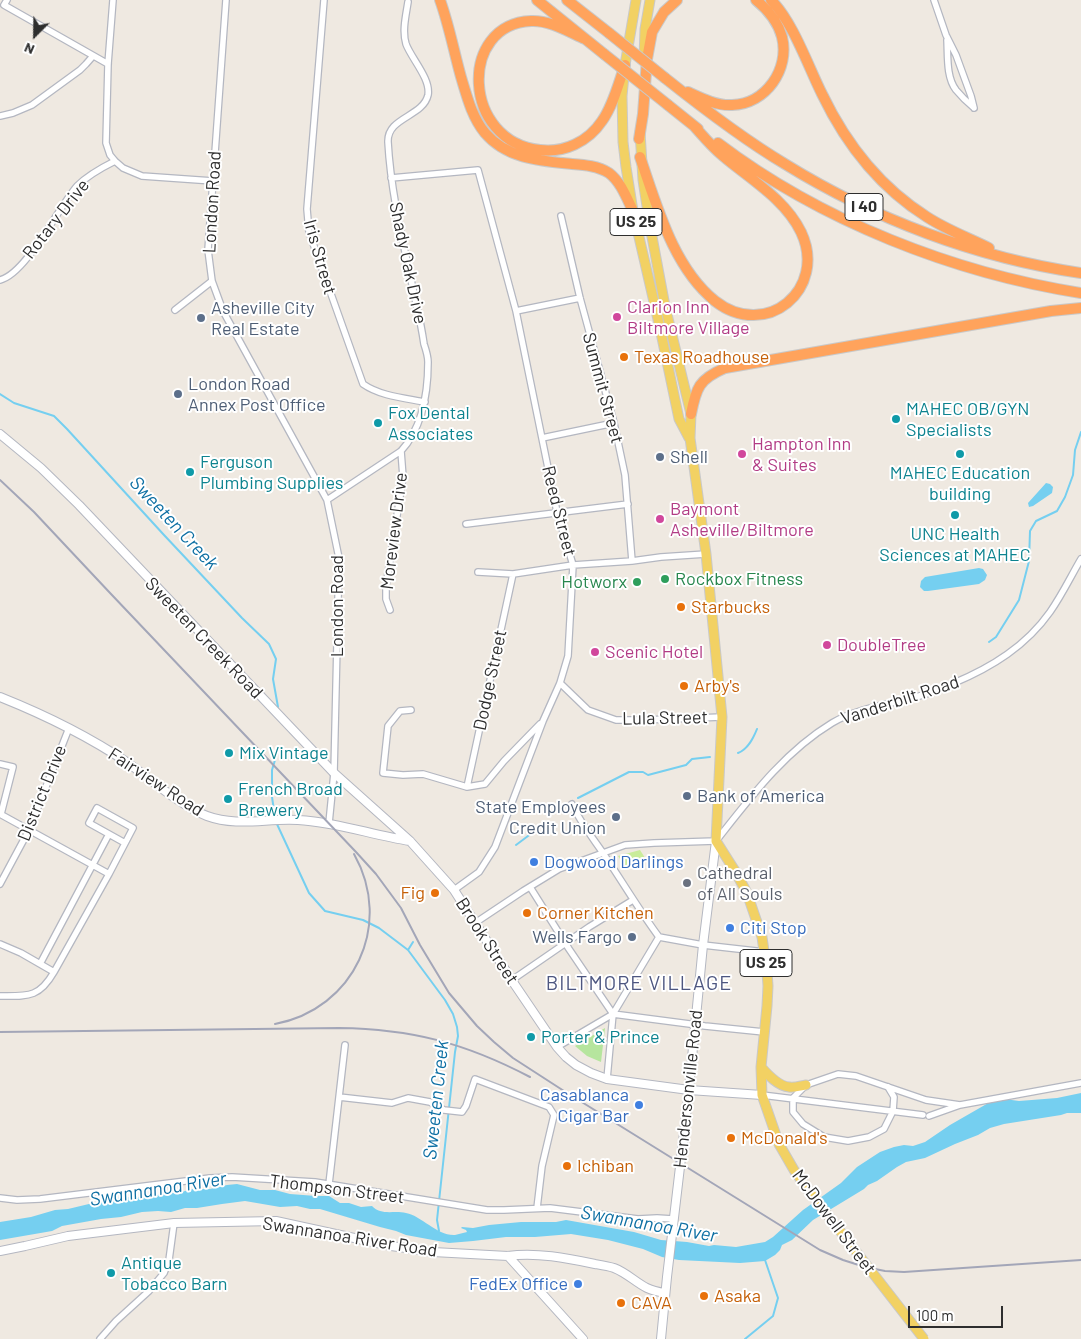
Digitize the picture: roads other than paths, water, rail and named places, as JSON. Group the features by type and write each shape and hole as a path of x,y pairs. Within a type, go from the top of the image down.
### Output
{"highway":[{"path":"440,0 467,98 477,122 491,139 502,148 525,158 592,166 602,169 610,174 618,183 633,211"},
{"name":"I 40","path":"537,0 721,146 779,184 840,217 911,248 969,268 1081,293"},
{"name":"I 40","path":"567,0 669,81 754,145 842,196 934,236 1008,258 1081,273"},
{"path":"639,139 647,59 652,32 664,12 677,0"},
{"path":"669,81 693,94 720,104 745,103 764,93 773,84 778,74 783,61 784,50 782,36 775,22 765,8 756,0"},
{"path":"771,0 784,17 797,40 836,122 866,164 889,188 927,217 1008,258"},
{"path":"585,39 543,22 532,21 519,23 496,36 486,49 478,76 482,104 488,118 496,129 508,139 534,150 560,150 583,141 603,120 625,65"},
{"path":"640,157 668,234 680,259 704,291 727,309 739,314 764,314 777,310 788,303 795,295 805,274 807,262 806,245 801,233 780,203 721,154 694,126"},
{"path":"691,414 695,394 700,385 707,378 725,368 1051,311 1081,308"}],"main road":[{"name":"Hendersonville Road","path":"636,0 625,65 622,96 626,167 633,211 679,419 690,438"},
{"name":"Hendersonville Road","path":"650,0 645,29 639,139 640,157 656,261 691,414 690,438 706,554 722,717 716,841 703,945 680,1175 673,1219 661,1339"},
{"name":"Sweeten Creek Road","path":"0,434 79,505 334,773 410,841"},
{"name":"Fairview Road","path":"0,697 22,705 69,728 119,758 194,810 218,820 234,822 297,820 330,823 410,841"},
{"name":"Brook Street","path":"410,841 454,890 557,1047 576,1065 591,1074 608,1079 689,1090 762,1095"},
{"name":"US 25","path":"716,841 735,870 747,894 758,923 765,952 768,986 761,1067 762,1095"},
{"path":"761,1067 770,1077 782,1085 788,1087 806,1085"},
{"name":"McDowell Street","path":"762,1095 779,1144 794,1170 924,1339"},
{"name":"Swannanoa River Road","path":"0,1250 68,1236 174,1223 276,1221 391,1246 433,1252 549,1256 582,1261 613,1268 630,1276 647,1288 665,1293"},
{"path":"508,1256 583,1339"}],"street":[{"path":"7,0 4,5 108,64"},
{"path":"113,0 108,64 106,143 110,155 123,168 142,176 213,182"},
{"name":"London Road","path":"226,0 208,250 212,282 225,315 327,500 339,558 334,773 330,823"},
{"name":"Iris Street","path":"324,0 307,209 309,232 363,384 379,393 425,402"},
{"path":"934,0 946,35 962,71 974,108 956,91 951,82 946,35"},
{"name":"Shady Oak Drive","path":"327,500 401,451 418,427 425,402 428,361 390,178 388,138 395,124 422,107 428,94 428,86 406,44 404,32 408,2"},
{"path":"0,116 32,105 80,70 93,56"},
{"name":"Rotary Drive","path":"0,280 14,272 26,260 64,202 77,186 88,176 115,161"},
{"name":"Reed Street","path":"390,178 478,170 516,311 557,512 573,565 568,656 560,683 543,721 495,846 479,872 454,890"},
{"name":"Summit Street","path":"562,216 580,298 614,424 625,475 632,561"},
{"path":"174,310 212,282"},
{"path":"516,311 580,298"},
{"path":"542,438 614,424"},
{"name":"Moreview Drive","path":"390,610 386,599 386,586 403,477 401,451"},
{"path":"466,524 628,504"},
{"path":"478,572 513,574 573,565 706,554"},
{"name":"Vanderbilt Road","path":"716,841 760,787 785,760 833,722 866,709 936,691 988,667 1012,651 1050,612 1081,559"},
{"name":"Dodge Street","path":"467,787 513,574"},
{"name":"Lula Street","path":"560,683 588,710 616,720 722,717"},
{"path":"411,710 400,711 388,726 383,773 423,774 467,787 485,784 504,761 543,721"},
{"name":"District Drive","path":"0,884 29,830 69,728"},
{"path":"0,764 12,767 1,814 109,874"},
{"path":"572,804 577,816 659,937 703,945 765,952"},
{"path":"0,996 33,994 44,987 109,874 133,828 97,808 89,823 125,843"},
{"path":"40,964 110,834"},
{"path":"475,923 559,869 603,852 625,845 716,841"},
{"path":"530,887 613,1014"},
{"path":"512,980 595,923 633,900"},
{"path":"608,1079 613,1014 659,937"},
{"path":"0,944 54,972"},
{"path":"557,1047 613,1014 764,1032"},
{"path":"329,1184 345,1044"},
{"path":"792,1098 806,1085 838,1074 856,1076 926,1100 960,1105"},
{"path":"339,1097 392,1102 408,1098 430,1102 444,1110 462,1112 466,1106 475,1079 548,1107 554,1115 542,1166 537,1208"},
{"path":"762,1095 926,1116 960,1105 1081,1083"},
{"path":"792,1098 793,1112 804,1124 824,1137 848,1141 869,1137 884,1129 893,1111 894,1097 888,1087"},
{"name":"Thompson Street","path":"0,1198 16,1200 40,1199 221,1177 329,1184 487,1210 565,1209 638,1219 673,1219"},
{"path":"100,1339 116,1321 149,1291 164,1273 169,1260 174,1223"}],"water":[{"path":"1046,483 1053,487 1052,493 1029,507 1028,503"},
{"path":"979,568 983,569 987,575 985,580 979,584 928,591 924,591 920,587 921,581 925,577"},
{"path":"1081,1093 1081,1113 1067,1113 1004,1124 990,1128 925,1158 906,1162 813,1220 792,1240 782,1245 775,1255 765,1261 740,1263 679,1260 662,1257 643,1249 608,1240 571,1234 506,1237 449,1243 406,1235 320,1209 297,1206 280,1207 245,1201 185,1208 171,1212 142,1212 62,1226 52,1231 0,1240 0,1222 114,1198 149,1197 164,1193 210,1189 237,1184 260,1190 275,1190 290,1194 329,1196 340,1203 349,1203 361,1207 372,1206 384,1212 406,1213 442,1232 455,1235 467,1232 462,1227 473,1228 521,1222 556,1222 566,1220 634,1232 661,1240 709,1246 736,1247 765,1242 773,1237 803,1210 841,1183 857,1167 880,1152 894,1147 913,1146 925,1142 997,1098 1019,1101 1057,1098"}],"waterway":[{"name":"Sweeten Creek","path":"0,394 14,403 54,416 242,618 269,644 276,659 273,679 278,707"},
{"path":"989,642 996,637 1019,600 1029,561 1030,531 1036,521 1057,511 1065,497 1073,475 1075,450 1081,432"},
{"path":"738,753 752,740 757,729"},
{"name":"Sweeten Creek","path":"275,817 272,797 272,770 278,750"},
{"path":"578,798 629,772 643,772 648,775 686,765 692,759 710,757"},
{"name":"Sweeten Creek","path":"276,822 309,893 325,911 363,920 379,928 408,950 445,1000 453,1014 458,1036 437,1220 439,1231"},
{"path":"516,845 544,824"},
{"path":"408,950 413,942"},
{"path":"745,1339 773,1316 778,1298 765,1260"}],"railway":[{"path":"0,480 34,512 376,874 401,908 420,945 449,993 477,1026 513,1058 820,1250 843,1260 885,1271 904,1272 1081,1260"},
{"path":"275,1024 303,1015 326,1001 345,982 359,960 367,935 370,908 365,881 354,854"},
{"path":"0,1032 339,1028 390,1031 438,1040 460,1047 483,1055 530,1077"}],"place":[{"name":"Clarion Inn Biltmore Village","path":"617,317"},
{"name":"Asheville City Real Estate","path":"201,318"},
{"name":"Texas Roadhouse","path":"624,357"},
{"name":"London Road Annex Post Office","path":"178,394"},
{"name":"MAHEC OB/GYN Specialists","path":"896,419"},
{"name":"Fox Dental Associates","path":"378,423"},
{"name":"Hampton Inn & Suites","path":"742,454"},
{"name":"MAHEC Education building","path":"960,454"},
{"name":"Shell","path":"660,457"},
{"name":"Ferguson Plumbing Supplies","path":"190,472"},
{"name":"UNC Health Sciences at MAHEC","path":"955,515"},
{"name":"Baymont Asheville/Biltmore","path":"660,519"},
{"name":"Rockbox Fitness","path":"665,579"},
{"name":"Hotworx","path":"637,582"},
{"name":"Starbucks","path":"681,607"},
{"name":"DoubleTree","path":"827,645"},
{"name":"Scenic Hotel","path":"595,652"},
{"name":"Arby's","path":"684,686"},
{"name":"Mix Vintage","path":"229,753"},
{"name":"Bank of America","path":"687,796"},
{"name":"French Broad Brewery","path":"228,799"},
{"name":"State Employees Credit Union","path":"616,817"},
{"name":"Dogwood Darlings","path":"534,862"},
{"name":"Cathedral of All Souls","path":"687,883"},
{"name":"Fig","path":"435,893"},
{"name":"Corner Kitchen","path":"527,913"},
{"name":"Citi Stop","path":"730,928"},
{"name":"Wells Fargo","path":"632,937"},
{"name":"Porter & Prince","path":"531,1037"},
{"name":"Casablanca Cigar Bar","path":"639,1105"},
{"name":"McDonald's","path":"731,1138"},
{"name":"Ichiban","path":"567,1166"},
{"name":"Antique Tobacco Barn","path":"111,1273"},
{"name":"FedEx Office","path":"578,1284"},
{"name":"Asaka","path":"704,1296"},
{"name":"CAVA","path":"621,1303"}],"district":[{"name":"BILTMORE VILLAGE","path":"639,983"}],"water label":[{"name":"Swannanoa River","path":"158,1189"},
{"name":"Swannanoa River","path":"649,1224"}]}
